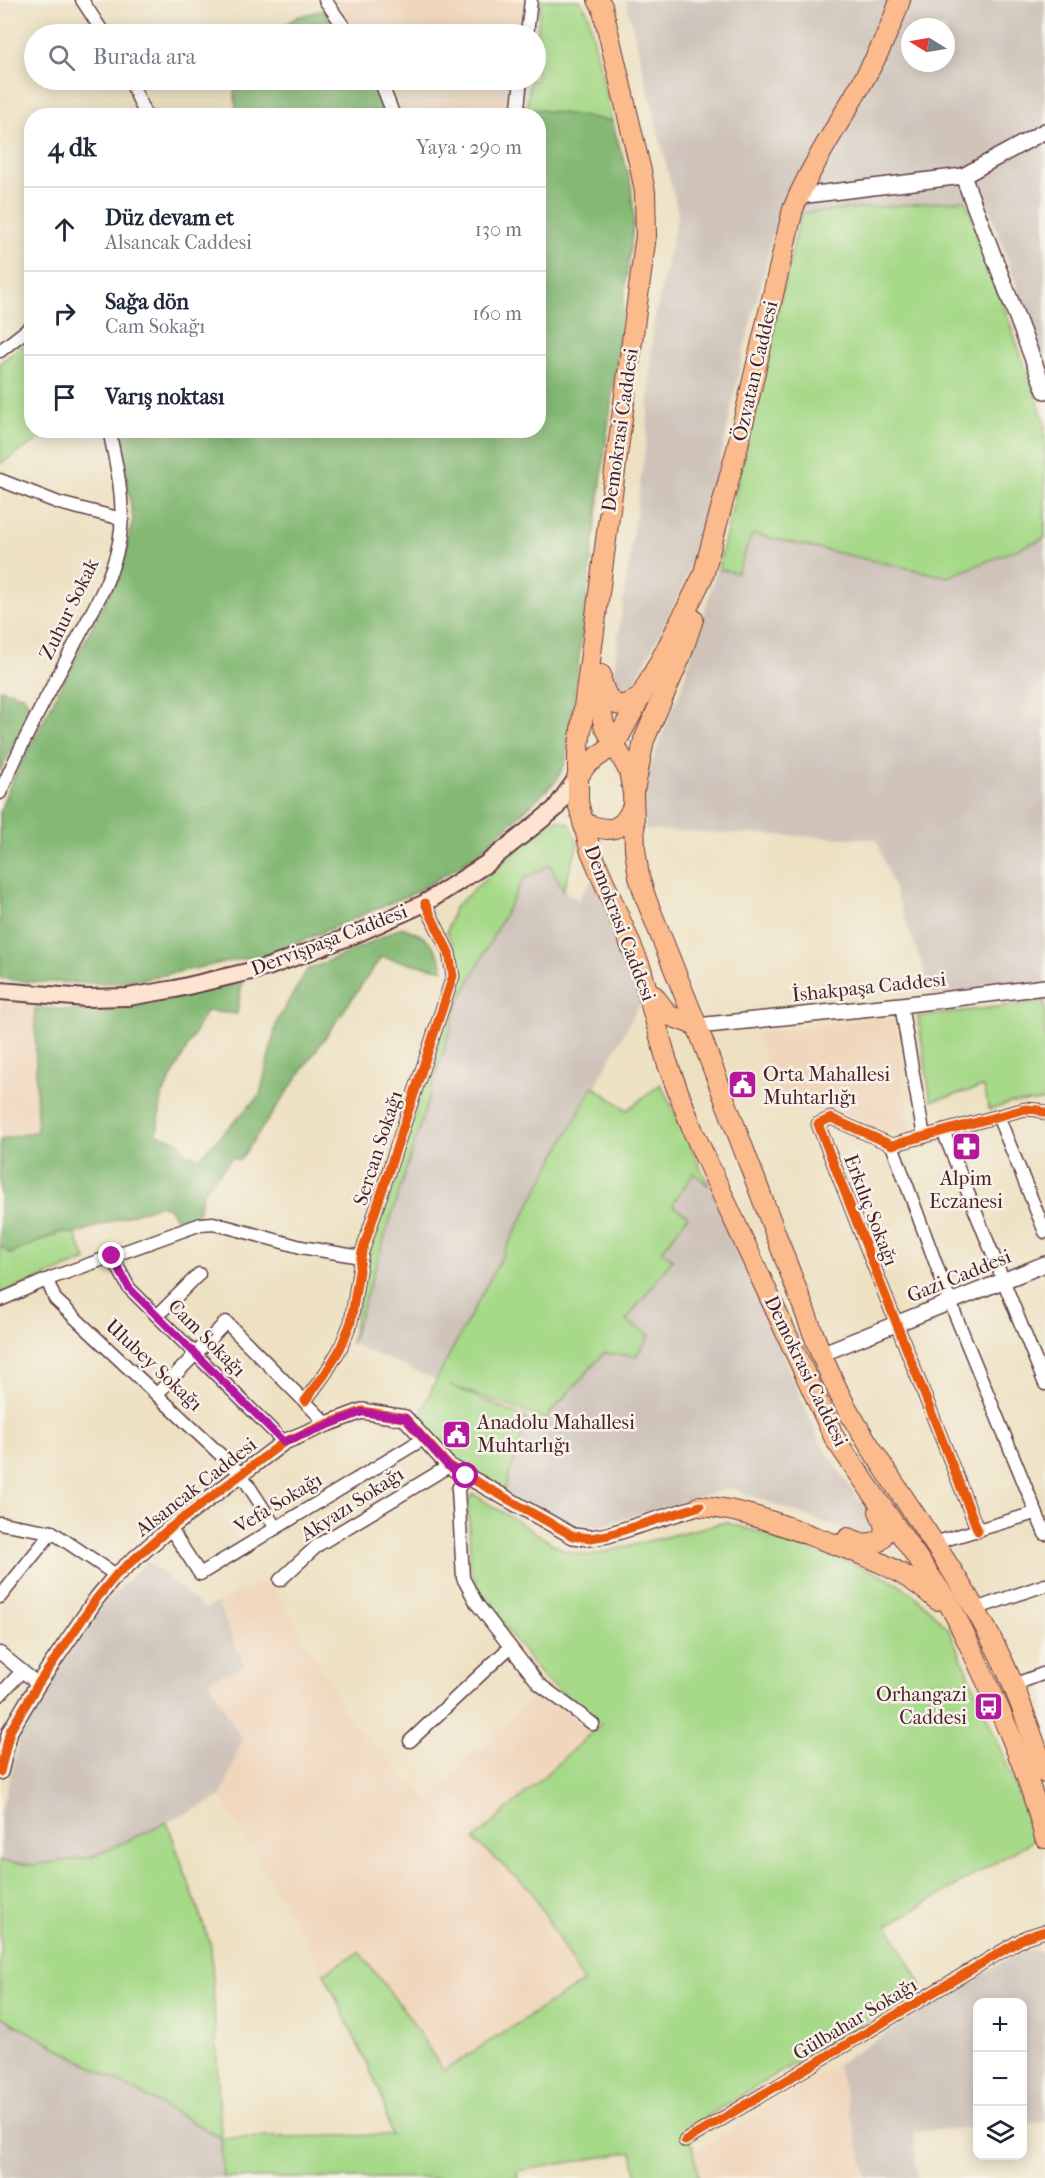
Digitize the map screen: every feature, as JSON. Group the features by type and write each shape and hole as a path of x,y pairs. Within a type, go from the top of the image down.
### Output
{"main road":[{"name":"Demokrasi Caddesi","path":"598,0 645,192 646,235 578,753 578,802 583,823 590,849 641,969 677,1093 835,1439 957,1619 1009,1733 1029,1785 1045,1838"},
{"name":"Demokrasi Caddesi","path":"613,0 653,164 660,215 598,694 599,709 606,731 628,771 634,798 634,840 639,877 698,1026 821,1354 850,1413 934,1543 996,1647 1039,1737 1045,1773"},
{"name":"Özvatan Caddesi","path":"615,744 703,576 737,449 789,226 799,196 868,72 900,0"},
{"path":"555,809 568,808 578,815 583,823 598,829 620,827 628,819 644,740 685,643 703,576"},
{"path":"600,679 606,696 615,704 625,705 641,697"},
{"path":"577,778 586,765 615,744"},
{"path":"597,758 608,758 618,762 628,771"},
{"name":"Dervişpaşa Caddesi","path":"0,991 108,998 128,997 166,991 268,967 354,935 425,903 486,864 555,809 577,778"},
{"path":"641,969 663,1011 668,1016 698,1026"},
{"path":"813,1389 811,1365 815,1357 821,1354"},
{"path":"700,1506 720,1501 744,1503 856,1541 873,1544 883,1538 885,1524 865,1482"},
{"path":"700,1506 732,1510 754,1516 861,1554 903,1573 957,1619"},
{"path":"861,1554 881,1556 898,1548 905,1540 912,1520 911,1509"}],"street":[{"path":"82,0 98,24"},
{"path":"325,0 342,24"},
{"path":"528,24 531,0"},
{"path":"135,90 144,108"},
{"path":"384,90 391,108"},
{"path":"518,108 520,90"},
{"path":"799,196 963,176 1045,131"},
{"path":"963,176 1045,390"},
{"path":"0,351 24,332"},
{"name":"Zuhur Sokak","path":"0,793 111,573 118,548 122,519 122,492 111,438"},
{"path":"0,480 59,503 122,519"},
{"name":"Sercan Sokağı","path":"305,1401 340,1349 351,1322 362,1257 453,976 449,953 425,903"},
{"name":"İshakpaşa Caddesi","path":"698,1026 901,1005 1045,987"},
{"path":"901,1005 924,1137"},
{"path":"1045,1113 1025,1109 892,1145 950,1302 1045,1534"},
{"path":"998,1116 1045,1232"},
{"name":"Erkılıç Sokağı","path":"892,1145 831,1118 818,1124 978,1531"},
{"path":"943,1131 1045,1384"},
{"path":"0,1300 47,1280 201,1224 213,1223 301,1247 362,1257"},
{"name":"Cam Sokağı","path":"112,1256 129,1288 284,1442"},
{"name":"Gazi Caddesi","path":"821,1354 1045,1264"},
{"path":"157,1316 199,1274"},
{"name":"Ulubey Sokağı","path":"47,1280 55,1299 241,1474 276,1528"},
{"path":"157,1394 226,1322 327,1424"},
{"name":"Alsancak Caddesi","path":"0,1772 10,1731 38,1684 97,1598 116,1575 170,1528 284,1442 327,1424 362,1412 405,1418 448,1466 573,1536 591,1538 608,1535 700,1506"},
{"name":"Vefa Sokağı","path":"170,1528 200,1574 423,1438"},
{"name":"Akyazı Sokağı","path":"280,1580 318,1545 448,1466"},
{"path":"466,1476 458,1489 463,1578 477,1604 539,1684 593,1724"},
{"path":"934,1543 1035,1513"},
{"path":"0,1523 52,1532 116,1575"},
{"path":"0,1598 52,1532"},
{"path":"975,1609 1045,1585"},
{"path":"410,1741 510,1647"},
{"path":"0,1653 38,1684"},
{"path":"0,1695 22,1671"},
{"path":"1013,1685 1045,1673"},
{"name":"Gülbahar Sokağı","path":"685,2141 1026,1937 1045,1931"}],"shaded area":[{"path":"335,0 525,0 523,24 352,24"},
{"path":"626,0 1045,0 1045,367 986,198 781,214 775,229 743,353 713,494 683,587 624,704 610,695 647,435 653,326 678,213"},
{"path":"394,90 516,90 513,108 400,108"},
{"path":"751,534 948,577 1045,538 1045,983 933,995 876,839 645,830 644,786 681,690 717,569 737,573"},
{"path":"550,865 563,890 578,900 597,873 644,996 437,1380 351,1344 458,1002 523,879"},
{"path":"0,1001 35,1004 37,1131 0,1140"},
{"path":"884,1016 895,1023 912,1133 904,1135 871,1127 833,1108 807,1111 780,1102 756,1034"},
{"path":"694,1172 709,1182 819,1441 880,1531 870,1539 730,1488 599,1526 558,1520 503,1494 527,1419 545,1419 604,1353 635,1356 626,1322 673,1259 662,1251 689,1216 675,1205"},
{"path":"147,1561 205,1609 218,1603 245,1666 208,1680 242,1740 221,1797 92,1857 33,1865 0,1861 0,1816 20,1737 92,1615"},
{"path":"270,1579 351,1723 429,1800 537,1691 592,1732 474,1840 531,1890 583,1982 443,2071 407,2014 359,1952 324,1973 221,1797 241,1740 208,1680 244,1664 219,1602"},
{"path":"1032,1949 1045,1954 1045,2122 1027,2124 1027,1998 973,1998 973,2127 913,2132 917,2178 867,2178 837,2064 1005,1960"},
{"path":"0,2016 221,2138 223,2178 0,2178"},
{"path":"837,2064 867,2178 699,2178 694,2152"}],"green space":[{"path":"541,0 580,0 588,13 612,121 546,111 546,108 527,108 529,90 546,90 546,24 538,24"},
{"path":"323,10 334,24 286,24 297,17"},
{"path":"234,90 375,90 383,108 236,108"},
{"path":"546,111 612,121 631,185 634,219 566,761 557,780 477,855 416,892 276,952 138,980 111,983 31,982 0,978 0,812 8,789 121,571 133,519 120,438 546,438"},
{"path":"966,200 1045,423 1045,538 948,577 752,534 737,573 718,569 801,213"},
{"path":"24,344 24,438 41,438 0,464 0,363"},
{"path":"0,689 24,696 31,709 0,772"},
{"path":"558,820 570,824 578,844 563,890 550,865 523,879 459,1002 351,1344 367,1255 457,975 456,954 447,932 454,908 538,831"},
{"path":"402,927 419,934 430,942 444,970 381,957 240,1160 232,1158 204,1190 196,1220 180,1223 169,1208 159,1205 75,1234 61,1232 10,1254 0,1246 0,1140 37,1131 35,1008 90,1011 124,1009 242,982 237,1014 206,1011 162,1096 157,1134 179,1142 186,1154 199,1158 260,1095 277,1021 307,970"},
{"path":"1045,1001 1045,1101 1010,1103 989,1110 984,1087 931,1101 918,1017"},
{"path":"661,1084 709,1186 694,1173 674,1202 674,1206 688,1216 662,1251 673,1259 626,1321 650,1335 636,1356 604,1353 545,1419 450,1385 527,1419 503,1494 451,1460 417,1422 436,1380 593,1086 627,1110"},
{"path":"61,1232 75,1234 86,1260 0,1294 0,1246 10,1254"},
{"path":"473,1494 563,1550 589,1556 725,1522 868,1569 902,1586 948,1628 997,1740 1036,1839 888,1925 922,1986 686,2129 694,2152 699,2178 637,2178 632,2152 517,2171 518,2178 223,2178 221,2138 391,2135 381,2094 324,1973 359,1952 407,2014 443,2071 583,1982 531,1890 474,1840 601,1724 544,1679 483,1598 471,1570 468,1502"},
{"path":"167,1822 211,1946 221,2138 0,2016 0,1861 33,1865 92,1857"}],"cycle path":[{"path":"305,1401 340,1349 351,1322 362,1252 453,976 449,953 425,903"},
{"path":"978,1531 818,1124 831,1118 892,1145 1025,1109 1045,1113"},
{"path":"0,1772 10,1731 38,1684 97,1598 116,1575 170,1528 284,1442 327,1424 362,1411 405,1418 449,1466 573,1536 591,1538 608,1535 700,1506"},
{"path":"685,2141 1026,1937 1045,1931"}],"place":[{"name":"Orta Mahallesi Muhtarlığı","path":"742,1085"},
{"name":"Alpim Eczanesi","path":"966,1147"},
{"name":"Anadolu Mahallesi Muhtarlığı","path":"456,1434"},
{"name":"Orhangazi Caddesi","path":"988,1706"}],"route":[{"path":"112,1256 129,1288 284,1442 362,1412 405,1418 448,1466 466,1476"}]}
